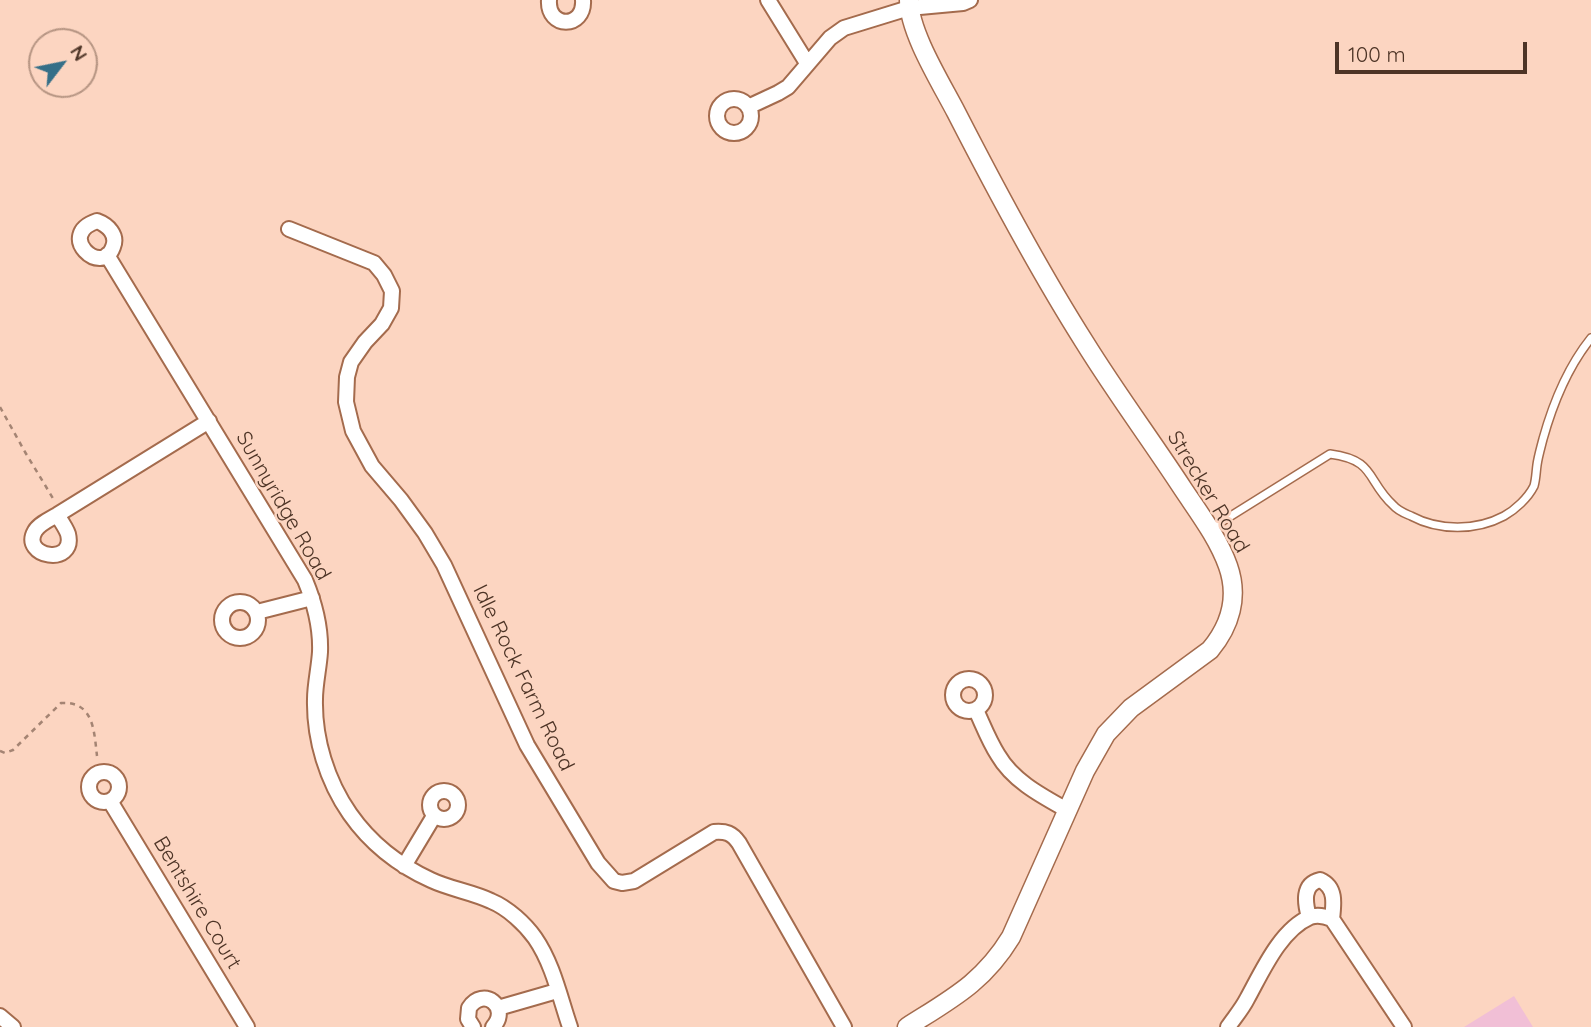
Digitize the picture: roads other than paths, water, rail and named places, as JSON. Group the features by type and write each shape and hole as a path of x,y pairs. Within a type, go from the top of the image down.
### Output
{"street":[{"path":"549,0 548,8 551,14 557,20 568,22 579,16 583,10 583,0"},
{"path":"768,0 807,63"},
{"path":"748,107 788,87 830,38 844,29 909,4 963,3 970,0"},
{"name":"Strecker Road","path":"907,1027 964,991 1000,956 1085,771 1106,734 1130,708 1210,650 1228,622 1233,604 1228,567 1209,529 1085,344 1040,269 930,62 909,4"},
{"name":"Idle Rock Farm Road","path":"289,229 374,263 392,291 391,308 382,324 351,362 346,377 346,402 353,431 372,466 425,533 443,565 527,745 598,863 614,881 634,881 714,832 724,831 733,835 844,1027"},
{"name":"Sunnyridge Road","path":"107,255 305,580 320,629 315,699 316,726 320,747 336,791 360,828 381,849 404,866 433,881 492,901 521,922 544,952 570,1027"},
{"path":"57,515 209,421"},
{"path":"257,612 312,598"},
{"path":"975,710 998,757 1011,772 1027,786 1067,810"},
{"name":"Bentshire Court","path":"110,801 247,1027"},
{"path":"404,866 434,816"},
{"path":"1228,1027 1245,1003 1265,964 1288,933 1321,917 1404,1027"},
{"path":"498,1008 558,991"},
{"path":"473,1027 467,1013 472,1003 485,998 498,1008 500,1015 494,1027"},
{"path":"0,1016 13,1027"}],"lane":[{"path":"1209,529 1330,454 1361,463 1392,505 1417,519 1459,528 1497,520 1514,510 1533,487 1543,439 1559,393 1569,369 1591,338"}]}
